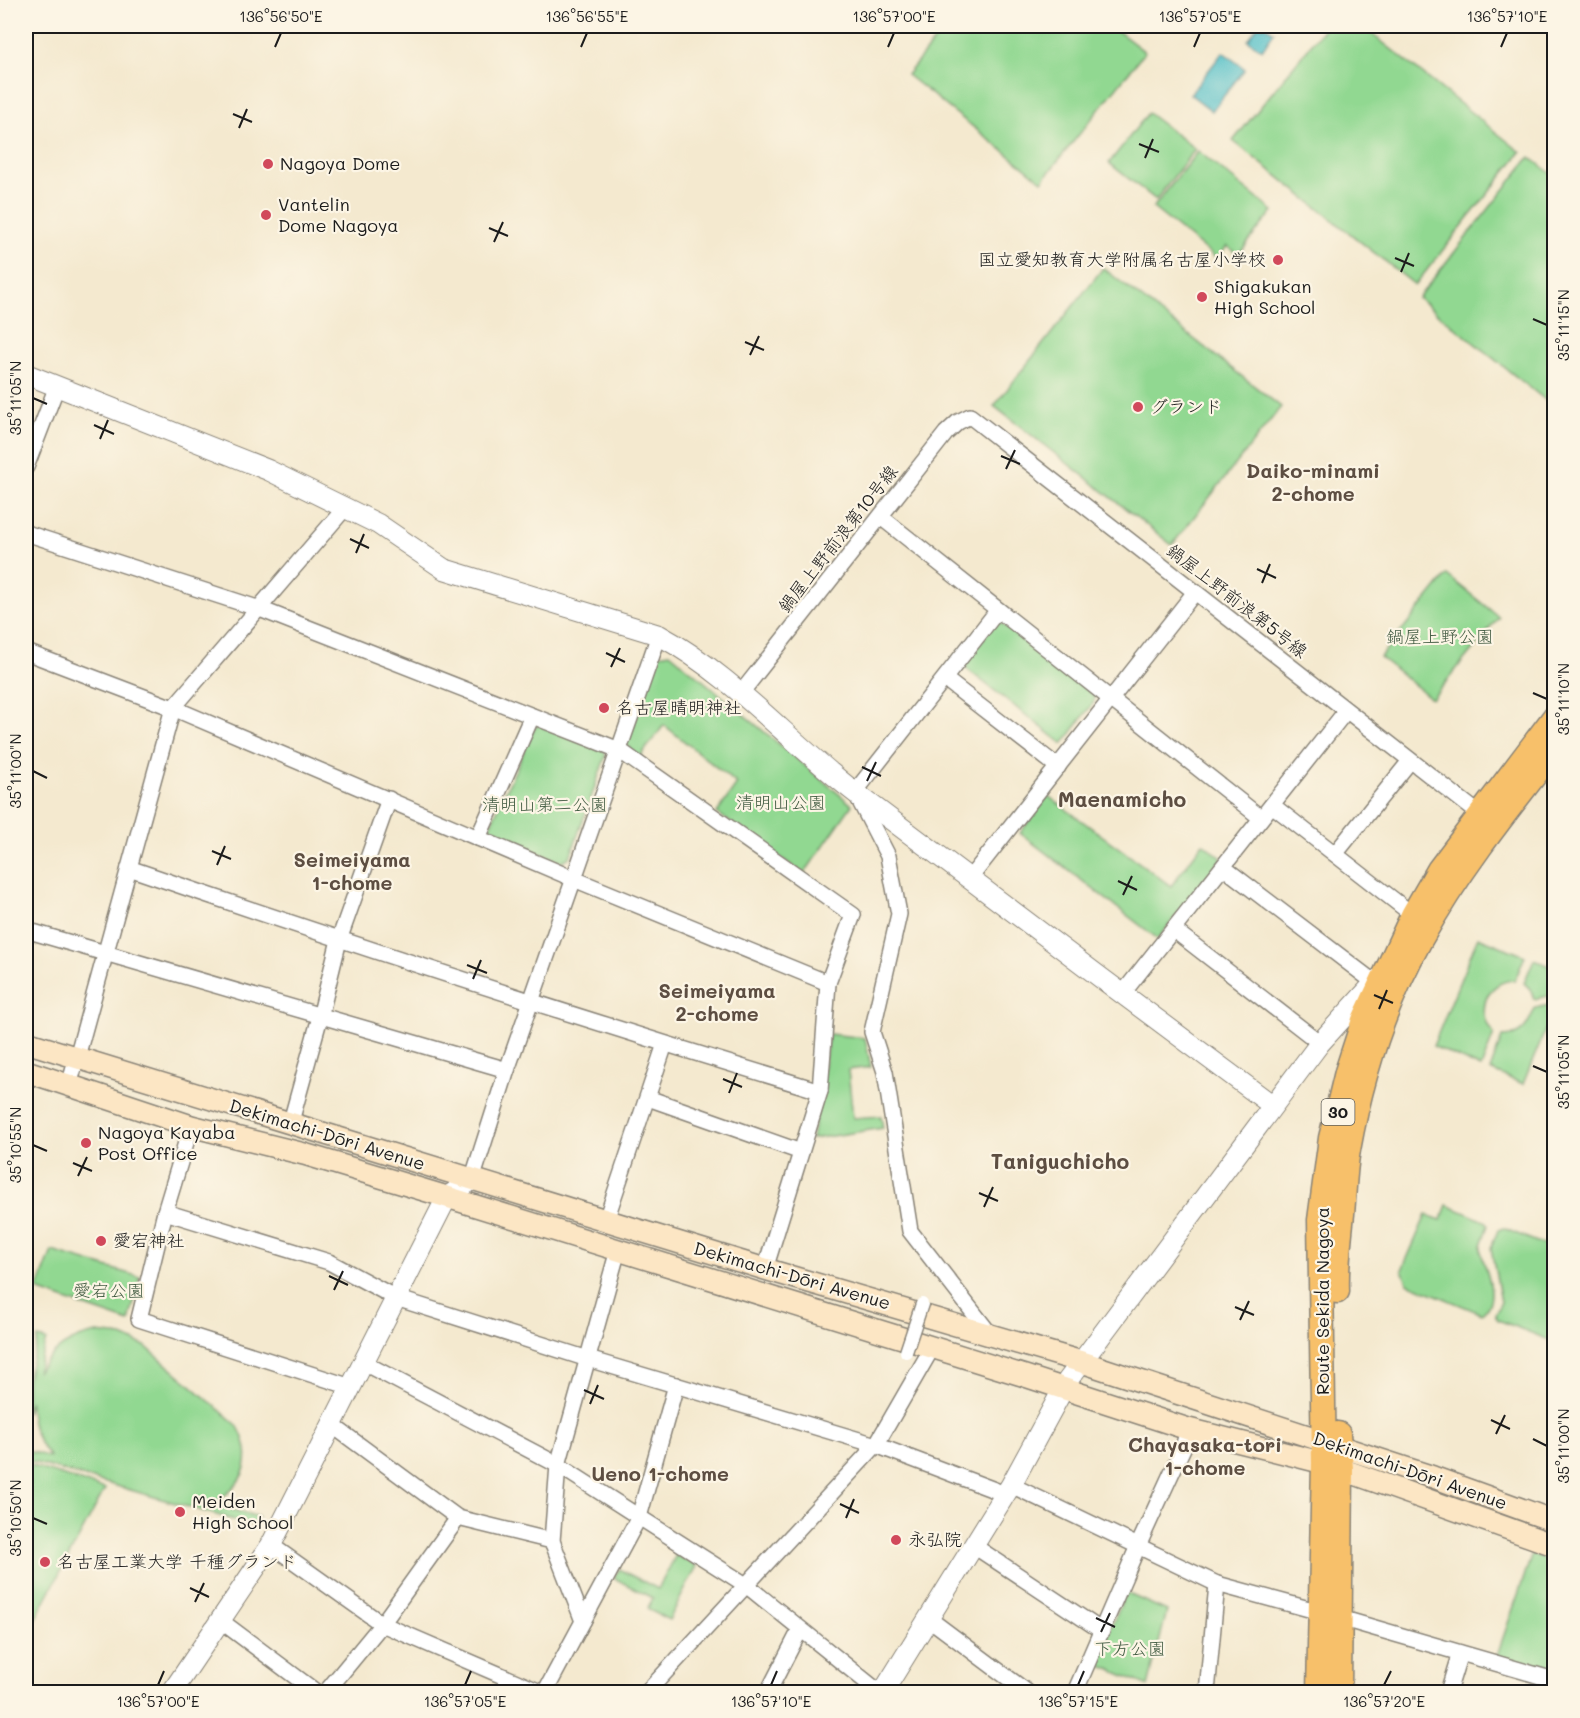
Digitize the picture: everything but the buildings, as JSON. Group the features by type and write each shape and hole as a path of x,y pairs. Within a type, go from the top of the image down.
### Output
{"main road":[{"name":"Route Sekida Nagoya","path":"1387,978 1425,932 1458,878 1487,821 1554,718"},
{"name":"Route Sekida Nagoya","path":"1339,1692 1330,1615 1336,1271 1347,1152 1360,1095 1379,1030 1387,978 1413,915 1439,870 1554,750"},
{"name":"Dekimachi-Dōri Avenue","path":"26,1042 138,1075 290,1125 765,1269 1082,1362 1332,1455 1554,1545"},
{"name":"Dekimachi-Dōri Avenue","path":"26,1071 191,1126 304,1154 447,1197 1188,1429 1332,1455 1433,1477 1554,1521"},
{"name":"Route Sekida Nagoya","path":"1319,1692 1330,1615"}],"street":[{"path":"26,374 268,470 378,524 444,569 659,635 673,643 741,693 855,792 1272,1105"},
{"path":"26,467 57,386"},
{"name":"鍋屋上野前浪第10号線","path":"741,693 946,433 958,422 970,416"},
{"name":"鍋屋上野前浪第5号線","path":"970,416 1487,821"},
{"path":"69,1086 173,708 345,508"},
{"path":"880,517 1261,818"},
{"path":"26,533 260,609 619,750 853,915 828,983 819,1091 765,1269"},
{"path":"970,878 1195,592"},
{"path":"855,792 998,610"},
{"path":"174,1692 271,1545 447,1197 472,1180 507,1070 659,635"},
{"path":"26,652 173,708 574,879 828,983"},
{"path":"945,679 1058,767"},
{"path":"1123,993 1346,711"},
{"path":"478,838 532,716"},
{"path":"1335,854 1410,761"},
{"path":"855,792 888,856 899,914 872,1032 885,1072 910,1231 990,1334"},
{"path":"290,1125 339,940 389,799"},
{"path":"1272,805 1413,915"},
{"path":"363,1363 558,1465 639,1516 746,1586 881,1692 974,1546 1063,1389 1082,1362 1320,1043 1387,978 1223,867"},
{"path":"129,868 339,940 819,1091"},
{"path":"26,930 507,1070"},
{"path":"1174,930 1320,1043"},
{"path":"606,1220 665,1044"},
{"path":"648,1098 801,1152"},
{"path":"191,1126 165,1212 139,1319 351,1387"},
{"path":"165,1212 329,1262 396,1298 588,1359 876,1445 1008,1489 1138,1546 1217,1584 1554,1680"},
{"path":"583,1621 552,1541 558,1465 618,1250"},
{"path":"906,1353 922,1304"},
{"path":"646,1692 876,1445 932,1348"},
{"path":"546,1692 639,1516 676,1385"},
{"path":"332,1425 458,1518 552,1541"},
{"path":"1075,1692 1183,1448 1188,1429"},
{"path":"326,1692 382,1624 458,1518"},
{"path":"271,1545 382,1624 540,1692"},
{"path":"974,1546 1102,1631"},
{"path":"1208,1692 1217,1584"},
{"path":"928,1617 1027,1692"},
{"path":"221,1621 316,1692"},
{"path":"768,1692 800,1630"},
{"path":"1448,1692 1460,1653"}],"green space":[{"path":"946,26 1111,26 1145,52 1042,181 907,75"},
{"path":"1326,26 1362,26 1521,152 1415,285 1233,141"},
{"path":"1148,113 1195,149 1156,200 1109,163"},
{"path":"1198,151 1273,211 1238,255 1227,246 1217,259 1153,208"},
{"path":"1530,157 1554,176 1554,407 1418,298"},
{"name":"グランド","path":"1103,268 1281,407 1172,545 994,406"},
{"name":"鍋屋上野公園","path":"1447,575 1499,617 1432,699 1380,657"},
{"path":"1000,622 1095,696 1094,702 1063,744 963,666 994,624"},
{"name":"清明山公園","path":"670,653 852,805 804,874 717,813 737,784 664,725 639,758 626,745 658,655"},
{"name":"清明山第二公園","path":"542,724 602,747 606,755 570,857 561,862 494,834 489,828 535,727"},
{"path":"1048,796 1171,886 1203,843 1222,858 1158,939 1020,833"},
{"path":"1478,937 1525,956 1515,980 1496,986 1486,999 1485,1016 1494,1034 1481,1068 1433,1046"},
{"path":"1534,959 1554,968 1554,995 1534,999 1530,989 1524,983"},
{"path":"1554,1004 1554,1020 1550,1019 1523,1084 1490,1070 1502,1037 1515,1035 1524,1029 1535,1008"},
{"path":"829,1034 865,1038 871,1067 848,1070 853,1118 881,1116 883,1128 812,1139"},
{"path":"1447,1205 1487,1222 1488,1225 1481,1251 1491,1292 1488,1307 1482,1314 1407,1283 1402,1270 1426,1215 1441,1220"},
{"path":"1503,1228 1554,1249 1554,1342 1498,1320 1495,1314 1501,1302 1491,1248 1498,1230"},
{"name":"愛宕公園","path":"52,1251 140,1277 129,1322 37,1290"},
{"path":"97,1333 122,1336 145,1346 237,1425 246,1449 244,1470 233,1488 213,1504 258,1517 255,1526 26,1460 26,1450 50,1457 40,1444 34,1430 30,1400 26,1413 26,1382 38,1338 46,1340 37,1372 49,1357 63,1346 78,1338"},
{"name":"名古屋工業大学 千種グランド","path":"26,1464 105,1489 26,1636"},
{"path":"1532,1554 1554,1562 1554,1674 1496,1658"},
{"path":"676,1555 697,1566 669,1620 647,1609 653,1598 614,1578 619,1569 658,1589"},
{"name":"下方公園","path":"1126,1593 1167,1611 1148,1686 1095,1663"}],"water":[{"path":"1258,26 1265,26 1274,32 1262,50 1248,40"},
{"path":"1223,52 1245,69 1212,111 1190,94"}],"place":[{"name":"Nagoya Dome","path":"268,164"},
{"name":"Vantelin Dome Nagoya","path":"266,215"},
{"name":"国立愛知教育大学附属名古屋小学校","path":"1278,260"},
{"name":"Shigakukan High School","path":"1202,297"},
{"name":"グランド","path":"1138,407"},
{"name":"名古屋晴明神社","path":"604,708"},
{"name":"Nagoya Kayaba Post Office","path":"86,1143"},
{"name":"愛宕神社","path":"101,1241"},
{"name":"Meiden High School","path":"180,1512"},
{"name":"永弘院","path":"896,1540"},
{"name":"名古屋工業大学 千種グランド","path":"45,1562"}],"district":[{"name":"Daiko-minami 2-chome","path":"1313,482"},
{"name":"Maenamicho","path":"1122,800"},
{"name":"Seimeiyama 1-chome","path":"352,872"},
{"name":"Seimeiyama 2-chome","path":"717,1002"},
{"name":"Taniguchicho","path":"1060,1162"},
{"name":"Chayasaka-tori 1-chome","path":"1205,1456"},
{"name":"Ueno 1-chome","path":"660,1474"}]}
